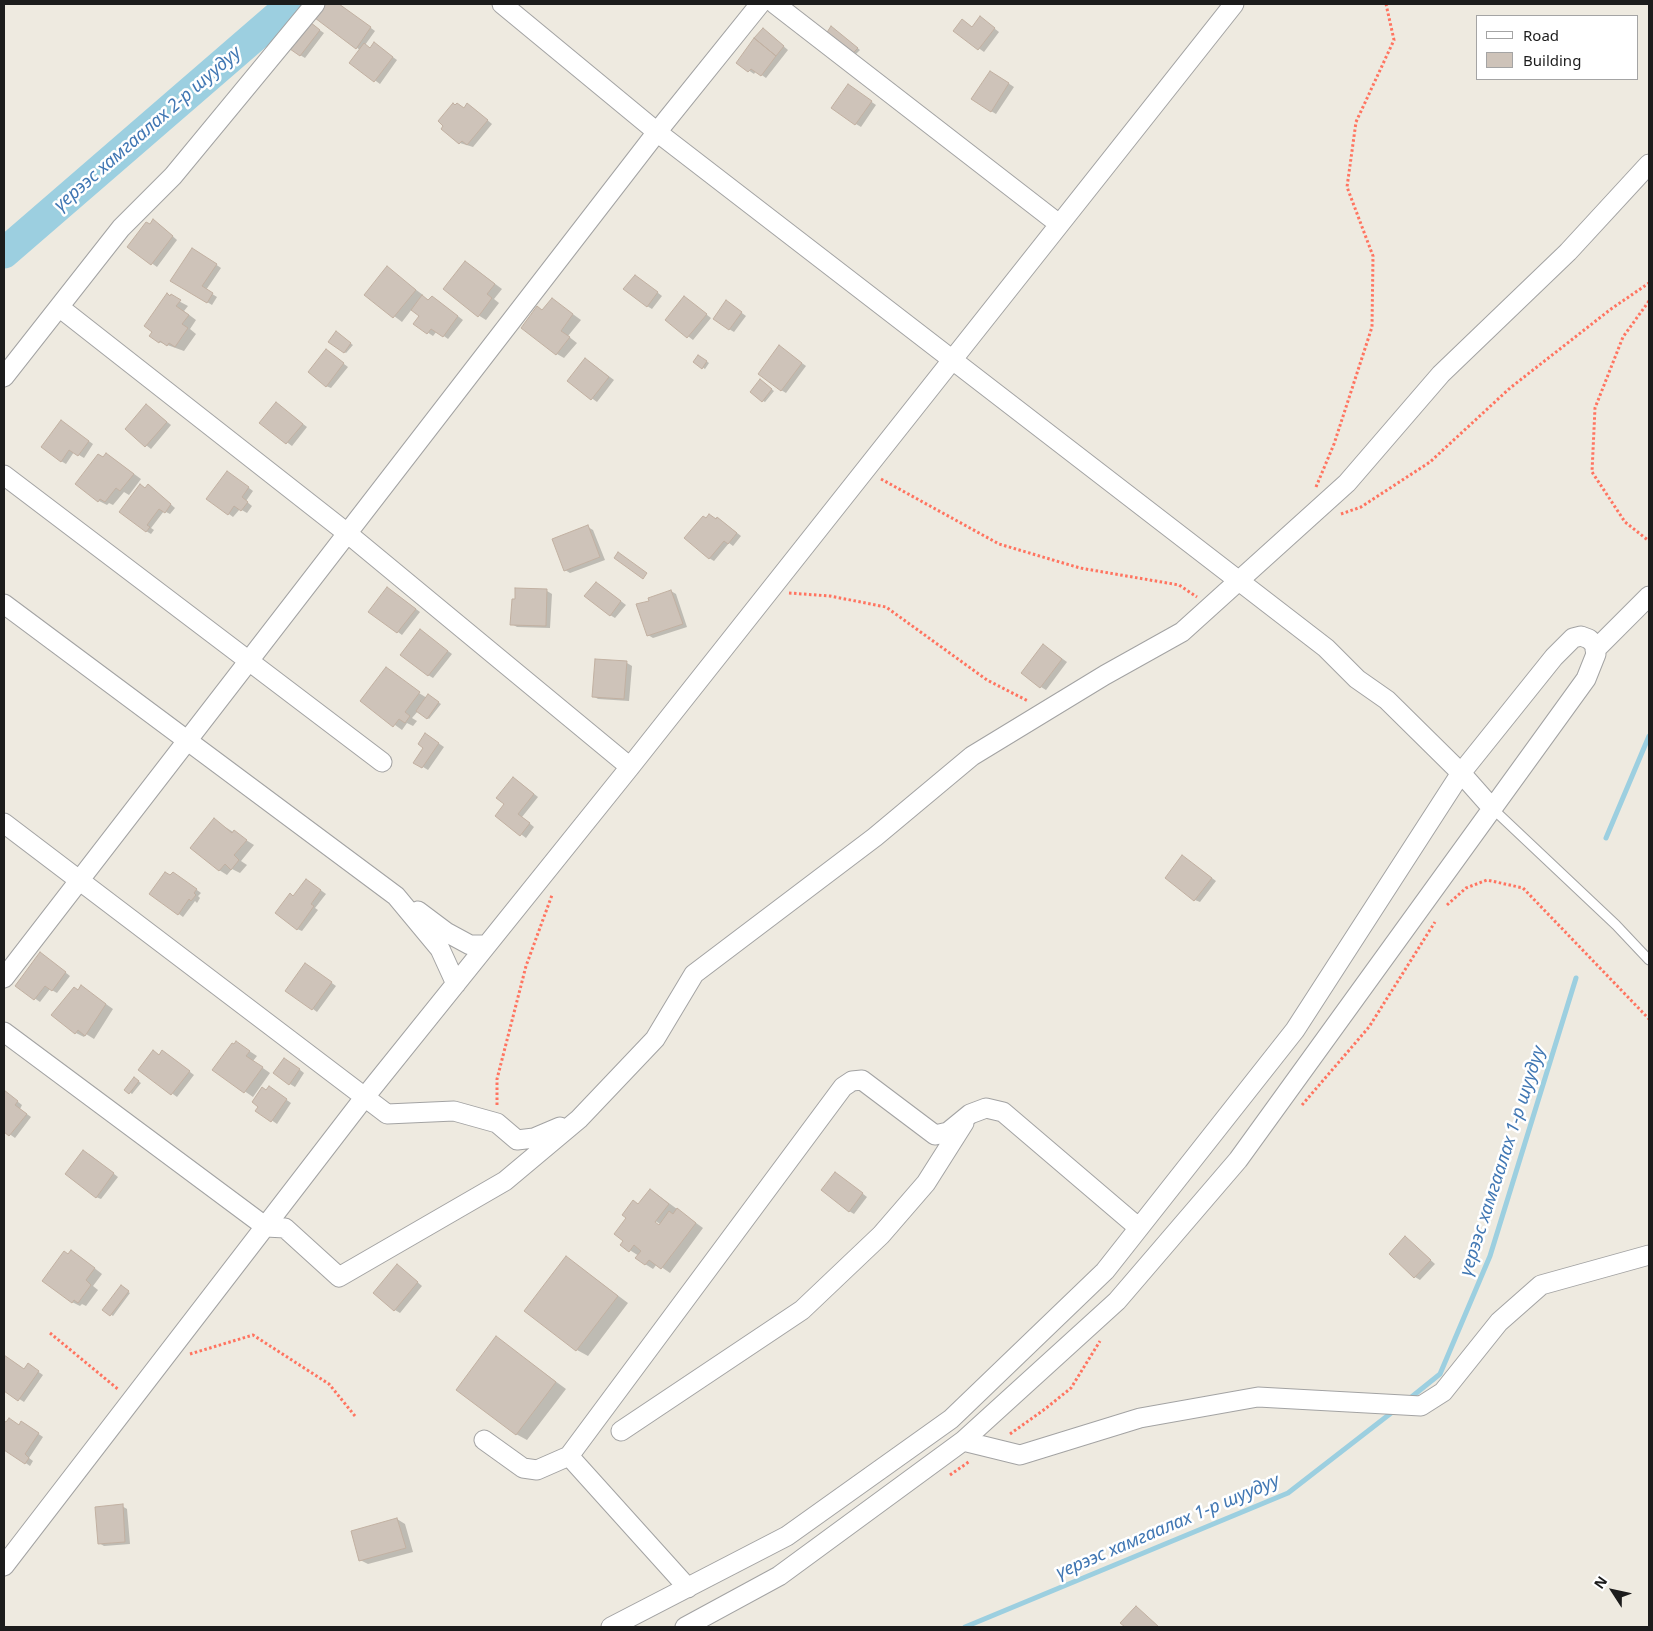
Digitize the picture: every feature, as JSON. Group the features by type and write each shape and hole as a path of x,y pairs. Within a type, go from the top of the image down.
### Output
{"street":[{"path":"4,377 121,228 173,176 315,4"},
{"path":"502,4 657,132 1326,648 1357,679 1387,700 1461,773 1492,808"},
{"path":"4,978 657,132 760,4"},
{"path":"775,4 1058,224"},
{"path":"4,1566 364,1098 630,767 1234,4"},
{"path":"4,1032 266,1226 285,1228 339,1277 505,1180 579,1119 655,1039 694,974 867,843 972,756 1182,632 1347,483 1441,374 1568,252 1649,164"},
{"path":"59,307 347,533 630,767"},
{"path":"4,475 382,762"},
{"path":"685,1627 779,1576 963,1441 1117,1302 1238,1160 1586,679 1593,666 1596,650 1649,596"},
{"path":"4,604 446,932 470,945 487,945"},
{"path":"611,1627 787,1536 951,1420 1105,1271 1295,1030 1461,773 1554,657 1573,638 1581,636 1589,639 1596,650"},
{"path":"4,823 387,1114 454,1111 497,1123 518,1140 534,1138 579,1119"},
{"path":"396,896 440,949 456,984"},
{"path":"484,1440 523,1468 537,1470 569,1456 843,1086 852,1081 862,1080 935,1135 948,1132 970,1114 986,1108 1003,1112 1139,1228"},
{"path":"621,1431 802,1310 881,1236 926,1183 970,1114"},
{"path":"963,1441 1020,1455 1140,1418 1258,1397 1421,1406 1443,1392 1499,1322 1541,1286 1649,1255"},
{"path":"569,1456 688,1588"}],"lane":[{"path":"1492,808 1616,924 1649,960"}],"path":[{"path":"1312,495 1334,444 1372,327 1373,256 1347,187 1356,122 1394,40 1386,4"},
{"path":"1334,516 1361,507 1430,462 1510,388 1611,309 1649,283"},
{"path":"1649,301 1623,337 1595,408 1592,472 1625,522 1649,541"},
{"path":"865,470 999,544 1080,568 1179,585 1210,607"},
{"path":"769,591 830,596 886,607 987,680 1047,710"},
{"path":"497,1123 497,1079 526,966 553,891"},
{"path":"50,1333 132,1400"},
{"path":"184,1359 191,1353 253,1335 329,1384 356,1416"}],"building":[{"path":"325,4 339,4 371,27 356,49 315,18"},
{"path":"980,16 995,28 978,50 953,31 962,19 972,27"},
{"path":"310,22 320,30 300,56 290,49"},
{"path":"831,26 858,48 853,53 826,34"},
{"path":"763,28 784,46 776,56 754,38"},
{"path":"754,38 776,56 761,76 751,69 748,72 736,63"},
{"path":"374,42 393,57 374,82 349,63 364,43 370,48"},
{"path":"990,71 1009,83 991,112 971,99"},
{"path":"848,84 872,101 855,125 831,108"},
{"path":"453,103 455,105 457,103 464,108 467,103 488,120 467,145 462,141 459,144 441,129 443,126 438,121"},
{"path":"153,219 173,236 151,265 127,247 146,222 150,224"},
{"path":"192,248 217,264 202,286 213,293 207,303 170,281"},
{"path":"465,261 495,284 487,294 492,298 478,317 443,289"},
{"path":"387,266 416,290 393,318 364,295"},
{"path":"635,275 658,292 647,307 623,289"},
{"path":"167,293 181,300 176,306 189,315 182,324 188,328 175,347 169,343 167,346 160,341 159,343 149,336 152,332 144,326"},
{"path":"422,295 428,300 432,296 458,316 443,337 431,329 427,334 413,324 419,316 411,310"},
{"path":"684,296 707,314 687,338 665,320"},
{"path":"552,298 573,314 561,331 570,337 556,355 521,328 537,306 542,310"},
{"path":"726,300 742,312 729,330 713,319"},
{"path":"336,331 351,343 344,353 328,342"},
{"path":"779,345 802,363 781,391 758,374"},
{"path":"326,349 344,363 326,387 308,372"},
{"path":"698,355 707,361 702,369 693,362"},
{"path":"585,358 609,377 591,400 567,381"},
{"path":"760,379 772,389 762,402 750,392"},
{"path":"276,402 303,424 286,444 259,423"},
{"path":"146,404 167,422 145,447 125,429"},
{"path":"61,420 89,441 78,456 69,450 61,462 41,447"},
{"path":"106,453 134,474 120,491 116,488 105,502 100,499 98,502 75,484 98,454 103,457"},
{"path":"227,471 249,487 242,497 248,502 241,511 234,506 228,515 206,499"},
{"path":"140,484 145,488 148,484 171,504 165,513 159,509 147,525 150,527 146,532 119,512"},
{"path":"709,514 716,519 717,517 737,533 728,544 724,541 709,559 684,538 703,516 706,518"},
{"path":"588,525 600,557 564,571 552,539"},
{"path":"618,552 647,573 643,579 614,558"},
{"path":"596,582 621,601 610,616 584,596"},
{"path":"387,587 416,609 397,633 368,612"},
{"path":"515,588 547,589 546,626 510,625"},
{"path":"671,590 683,624 647,636 636,604 649,601 648,598"},
{"path":"420,629 448,651 428,676 400,655"},
{"path":"1043,644 1062,659 1040,688 1021,673"},
{"path":"595,659 627,661 624,699 592,697"},
{"path":"386,667 420,692 405,712 410,716 405,723 399,719 393,727 360,701"},
{"path":"428,694 439,702 427,719 416,711"},
{"path":"425,733 439,743 422,768 413,763 423,748 418,744"},
{"path":"513,777 534,794 518,814 530,823 520,836 495,816 504,804 496,798"},
{"path":"214,818 232,833 234,830 247,840 234,855 239,860 231,870 225,864 219,871 190,848"},
{"path":"1182,855 1212,878 1194,901 1165,878"},
{"path":"165,872 170,875 173,872 197,889 194,893 196,895 191,901 189,899 178,915 149,894"},
{"path":"306,879 321,890 311,904 314,906 297,930 275,913 290,893 293,896"},
{"path":"40,952 66,972 52,991 45,986 34,1000 15,986"},
{"path":"305,963 332,982 312,1010 285,991"},
{"path":"81,985 106,1004 85,1036 78,1030 75,1034 51,1015 74,987 78,990"},
{"path":"236,1041 250,1051 246,1056 263,1067 244,1093 212,1070 232,1043 234,1044"},
{"path":"153,1050 159,1055 162,1050 190,1071 171,1095 138,1070"},
{"path":"284,1058 300,1069 289,1085 273,1073"},
{"path":"134,1077 139,1081 129,1094 124,1090"},
{"path":"269,1086 287,1099 271,1122 255,1111 258,1107 252,1102 262,1087 266,1090"},
{"path":"4,1090 18,1101 15,1105 27,1114 9,1136 4,1132"},
{"path":"83,1150 114,1173 96,1198 65,1174"},
{"path":"835,1172 863,1193 849,1212 821,1190"},
{"path":"650,1189 669,1204 655,1222 659,1225 669,1211 673,1214 677,1208 696,1223 661,1269 649,1260 645,1265 635,1258 641,1251 634,1245 629,1252 620,1245 623,1241 614,1234 626,1218 622,1215 633,1200 638,1204"},
{"path":"1405,1236 1431,1260 1414,1278 1389,1254"},
{"path":"71,1250 95,1268 86,1280 91,1285 78,1303 74,1300 72,1303 42,1281 64,1251 68,1254"},
{"path":"566,1256 618,1296 576,1351 524,1311"},
{"path":"397,1264 418,1282 394,1311 373,1293"},
{"path":"121,1285 129,1291 110,1316 102,1310"},
{"path":"496,1336 556,1382 516,1435 456,1390"},
{"path":"4,1355 24,1369 28,1363 39,1371 18,1401 4,1391"},
{"path":"9,1418 19,1425 21,1421 39,1433 25,1454 29,1458 25,1464 4,1450 4,1421 6,1422"},
{"path":"123,1504 125,1542 98,1544 95,1507"},
{"path":"397,1518 406,1548 359,1561 351,1531"},
{"path":"1136,1606 1159,1627 1125,1627 1120,1623"}],"waterway":[{"name":"үерээс хамгаалах 2-р шуудуу","path":"4,253 292,4"},
{"name":"үерээс хамгаалах 1-р шуудуу","path":"1606,838 1649,736"},
{"name":"үерээс хамгаалах 1-р шуудуу","path":"1409,1399 1440,1374 1490,1256 1576,978"},
{"name":"үерээс хамгаалах 1-р шуудуу","path":"965,1627 1288,1493 1395,1410"}]}
